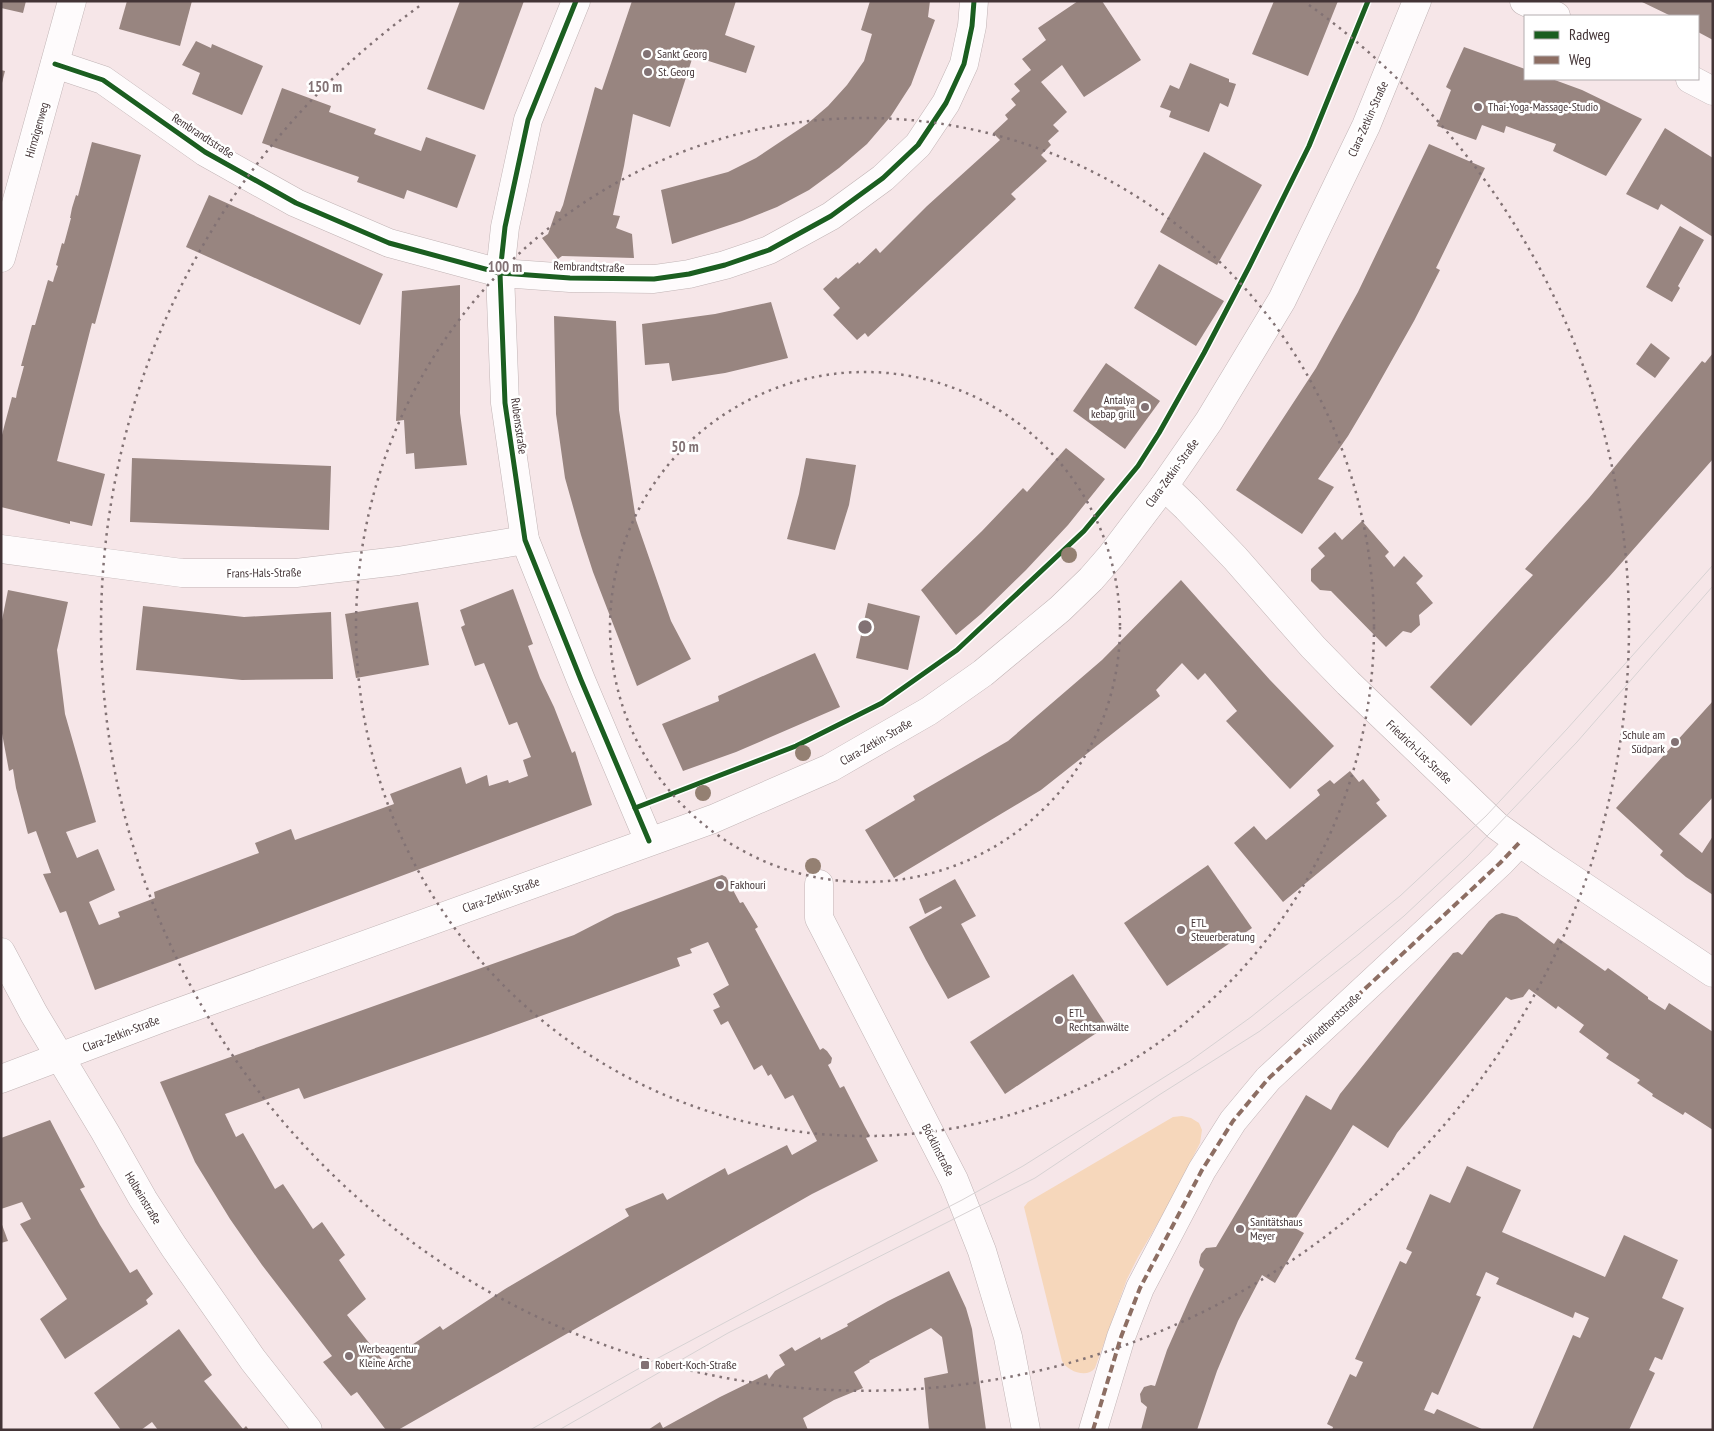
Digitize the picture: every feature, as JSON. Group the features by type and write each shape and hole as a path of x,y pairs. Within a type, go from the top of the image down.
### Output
{"street":[{"name":"Hirnzigenweg","path":"1,258 6,222 55,64 72,1"},
{"name":"Rubensstraße","path":"576,1 528,120 506,227 500,273 505,403 525,540 581,680 649,841"},
{"name":"Rembrandtstraße","path":"55,64 103,80 205,152 296,203 390,243 500,273 570,278 654,279 689,274 725,265 769,250 831,216 883,178 918,145 946,103 964,64 972,26 974,1"},
{"name":"Clara-Zetkin-Straße","path":"1,1079 713,818 830,768 929,711 983,673 1060,609 1091,579 1111,556 1164,486 1209,421 1282,300 1366,126 1417,1"},
{"path":"1524,1 1554,15"},
{"path":"1692,80 1713,91"},
{"name":"Friedrich-List-Straße","path":"1164,486 1188,508 1235,558 1313,647 1348,683 1497,826 1663,942 1713,973"},
{"name":"Frans-Hals-Straße","path":"1,549 182,573 296,573 398,561 525,540"},
{"name":"Windthorststraße","path":"1093,1430 1127,1321 1140,1288 1202,1170 1233,1121 1268,1079 1493,870 1519,843"},
{"name":"Böcklinstraße","path":"820,884 819,918 954,1180 982,1251 1008,1337 1026,1430"},
{"name":"Holbeinstraße","path":"1,952 34,1014 143,1199 253,1360 308,1430"}],"shaded area":[{"path":"1173,1117 1191,1118 1199,1123 1202,1130 1200,1143 1173,1197 1127,1279 1095,1368 1087,1373 1073,1371 1062,1361 1024,1207 1028,1202"}],"building":[{"path":"1,1 26,1 23,13 1,8"},
{"path":"127,1 192,1 180,46 119,29"},
{"path":"460,1 524,1 484,110 427,89"},
{"path":"632,1 736,1 725,35 755,46 746,73 693,56 670,127 633,114 613,215 620,216 616,228 632,234 634,258 562,256 558,259 542,238 548,234 556,211 560,212 563,205 595,87 602,90"},
{"path":"870,1 930,1 928,17 935,20 911,85 891,116 867,144 809,190 777,207 742,221 672,244 661,190 728,172 756,158 807,124 828,106 847,85 864,61 872,34 861,30"},
{"path":"1078,1 1102,1 1141,60 1084,97 1062,65 1041,82 1067,112 1053,125 1059,131 1048,141 1051,145 1041,155 1047,161 1011,194 1016,199 868,337 865,333 857,340 833,315 840,308 823,289 836,277 838,279 858,262 859,264 876,248 880,253 927,206 1000,140 993,133 1008,119 1005,115 1016,105 1011,99 1020,91 1014,84 1031,70 1022,59 1046,40 1038,28"},
{"path":"1274,1 1338,1 1308,76 1252,54"},
{"path":"1640,1 1713,1 1713,40 1699,33 1699,15 1669,15"},
{"path":"196,41 211,48 212,44 263,66 242,115 192,94 200,73 182,65"},
{"path":"1464,47 1524,69 1524,80 1555,80 1582,90 1642,119 1606,176 1553,151 1556,144 1506,126 1504,133 1482,125 1476,140 1437,126 1451,90 1446,87"},
{"path":"1190,63 1229,79 1229,82 1236,84 1228,107 1220,103 1209,132 1169,117 1171,111 1160,107 1170,85 1179,89"},
{"path":"1,70 5,71 2,83 1,83"},
{"path":"282,88 331,106 329,112 376,129 374,134 421,151 426,137 476,155 457,208 407,190 404,199 357,182 359,177 262,143"},
{"path":"1665,128 1713,158 1713,237 1661,204 1658,210 1626,194"},
{"path":"92,142 141,155 95,324 92,323 57,461 105,474 92,526 70,521 70,524 1,507 1,439 12,397 16,398 24,366 21,366 32,325 35,325 48,280 53,282 58,266 56,265 62,243 64,244 72,208 76,195 78,196"},
{"path":"1429,144 1485,168 1436,268 1440,270 1414,321 1348,436 1318,479 1334,487 1302,534 1236,490 1316,368 1358,292"},
{"path":"1204,152 1262,185 1217,265 1160,232"},
{"path":"209,195 383,274 360,325 186,247"},
{"path":"1680,226 1704,240 1678,286 1680,288 1672,302 1646,287"},
{"path":"1159,264 1224,301 1196,346 1134,308"},
{"path":"460,285 460,413 467,465 415,469 414,453 406,454 404,420 396,421 402,291"},
{"path":"771,302 788,358 725,373 672,381 669,363 645,365 642,324 715,314"},
{"path":"554,316 616,321 619,410 636,520 671,621 691,659 637,686 593,572 565,478 556,414"},
{"path":"1651,343 1670,358 1655,378 1636,364"},
{"path":"1713,353 1713,459 1609,577 1471,726 1430,687 1533,575 1525,569 1589,498 1702,361 1705,363"},
{"path":"1106,363 1160,401 1125,449 1073,411"},
{"path":"1066,448 1105,479 1068,525 1026,570 981,614 956,635 921,590 1023,488 1027,492"},
{"path":"132,458 331,466 329,530 130,522"},
{"path":"806,458 856,465 849,505 835,550 787,539"},
{"path":"1362,521 1389,552 1385,556 1394,567 1404,556 1423,576 1416,583 1433,603 1419,615 1420,625 1411,633 1403,631 1386,647 1331,591 1320,590 1311,581 1311,569 1325,556 1318,548 1335,532 1342,540"},
{"path":"1181,580 1270,680 1334,746 1290,789 1226,721 1237,711 1205,673 1198,680 1182,663 1156,690 1160,696 1041,790 894,878 865,830 915,800 913,796 1008,741 1102,660"},
{"path":"513,589 533,644 528,646 572,753 575,751 592,805 95,990 66,911 60,913 43,874 51,873 36,831 28,834 13,769 9,771 1,728 1,625 8,590 68,602 57,650 65,714 96,822 66,832 77,858 98,849 115,890 89,902 99,925 120,917 118,912 155,898 154,892 259,853 255,843 291,829 295,840 394,804 390,794 461,767 466,784 487,775 489,786 508,780 509,783 528,776 523,760 531,757 517,722 509,725 484,663 475,666 461,627 465,625 460,610"},
{"path":"418,602 429,665 356,678 345,614"},
{"path":"868,603 920,616 908,670 856,658"},
{"path":"143,606 244,617 331,612 333,679 242,680 136,670"},
{"path":"815,653 840,707 736,752 683,771 662,724 719,701 718,696"},
{"path":"1713,701 1713,797 1679,834 1702,853 1713,836 1713,895 1686,877 1660,855 1663,851 1616,808"},
{"path":"1350,771 1359,782 1363,779 1380,800 1376,803 1387,816 1283,902 1234,843 1254,826 1266,840 1320,795 1317,790 1330,780 1334,784"},
{"path":"1208,865 1252,928 1167,986 1124,923"},
{"path":"722,875 726,877 740,903 743,902 758,927 755,929 820,1050 823,1048 832,1058 831,1063 828,1065 840,1088 844,1086 870,1136 866,1138 878,1161 812,1194 398,1430 386,1430 357,1392 351,1396 323,1362 332,1356 262,1265 230,1219 195,1162 160,1082 574,935 615,914","holes":["708,942 729,985 713,994 720,1007 713,1010 721,1025 728,1021 754,1070 762,1065 768,1076 771,1074 785,1099 793,1095 817,1141 792,1155 787,1145 728,1175 725,1168 667,1200 663,1193 625,1209 629,1216 505,1289 443,1330 440,1326 385,1363 347,1315 366,1299 339,1260 345,1255 322,1222 313,1229 283,1184 275,1189 243,1133 236,1137 225,1114 299,1088 304,1099 488,1035 680,966 677,958 692,953 690,949"]},
{"path":"955,879 976,916 961,924 990,977 948,999 909,927 942,908 941,906 925,914 919,899"},
{"path":"1502,913 1517,917 1554,944 1558,938 1605,971 1608,968 1665,1010 1669,1003 1713,1032 1713,1130 1685,1112 1683,1115 1652,1096 1653,1094 1637,1083 1640,1080 1606,1058 1609,1054 1579,1032 1584,1025 1558,1006 1556,1009 1529,989 1523,997 1511,1000 1506,997 1397,1133 1388,1148 1353,1125 1291,1226 1304,1233 1275,1283 1262,1275 1238,1321 1217,1371 1197,1430 1141,1430 1147,1407 1141,1402 1140,1394 1144,1387 1155,1386 1167,1350 1204,1269 1200,1266 1199,1262 1201,1254 1206,1248 1216,1247 1306,1095 1331,1110 1340,1094 1453,953 1458,952 1462,955 1489,921"},
{"path":"1073,974 1107,1026 1005,1094 970,1042"},
{"path":"50,1120 85,1187 80,1189 100,1225 130,1273 137,1269 153,1294 146,1300 148,1304 65,1359 40,1319 67,1299 20,1224 31,1219 22,1202 1,1209 1,1138"},
{"path":"1467,1166 1521,1190 1502,1232 1605,1277 1624,1235 1678,1260 1662,1298 1684,1308 1662,1360 1655,1357 1649,1370 1655,1373 1629,1430 1532,1430 1573,1335 1580,1338 1589,1318 1575,1312 1573,1318 1496,1284 1499,1278 1486,1272 1476,1295 1481,1297 1438,1395 1432,1392 1424,1410 1434,1414 1437,1409 1484,1430 1332,1430 1333,1427 1327,1424 1350,1374 1356,1377 1363,1362 1355,1359 1400,1261 1406,1264 1412,1252 1406,1249 1430,1194 1450,1203"},
{"path":"1,1222 8,1241 1,1243"},
{"path":"949,1271 966,1308 972,1329 986,1430 929,1430 924,1378 948,1373 942,1337 931,1328 869,1361 854,1372 863,1388 834,1400 803,1418 808,1430 648,1430 660,1422 663,1428 767,1374 769,1379 775,1371 785,1365 779,1355 792,1347 795,1351 820,1337 821,1340 888,1301"},
{"path":"179,1329 212,1375 204,1381 243,1429 246,1426 249,1430 158,1430 152,1422 141,1430 121,1430 94,1393"}],"tram line":[{"path":"530,1430 645,1365 962,1200 1023,1166 1190,1061 1251,1017 1400,896 1486,816 1567,729 1713,565"},
{"path":"559,1430 728,1333 1035,1178 1159,1095 1260,1031 1359,954 1404,916 1467,857 1577,742 1713,586"}],"marked path":[{"path":"1093,1430 1121,1337 1140,1288 1202,1170 1233,1121 1268,1079 1500,863 1519,843"}],"cycle path":[{"path":"576,1 528,120 505,227 500,273 505,403 525,540 581,680 649,841"},
{"path":"55,64 103,80 205,152 296,203 389,243 500,273 570,278 654,279 689,274 725,265 769,250 831,216 883,178 918,145 946,103 964,64 972,26 974,1"},
{"path":"635,808 796,746 882,703 957,650 1084,531 1138,466 1204,353 1309,146 1368,1"}],"place":[{"name":"Sankt Georg","path":"647,54"},
{"name":"St. Georg","path":"648,72"},
{"name":"Thai-Yoga-Massage-Studio","path":"1478,107"},
{"name":"Antalya kebap grill","path":"1145,407"},
{"name":"Schule am Südpark","path":"1675,742"},
{"name":"Fakhouri","path":"720,885"},
{"name":"ETL Steuerberatung","path":"1181,930"},
{"name":"ETL Rechtsanwälte","path":"1059,1020"},
{"name":"Sanitätshaus Meyer","path":"1240,1229"},
{"name":"Werbeagentur Kleine Arche","path":"349,1356"},
{"name":"Robert-Koch-Straße","path":"645,1365"}]}
